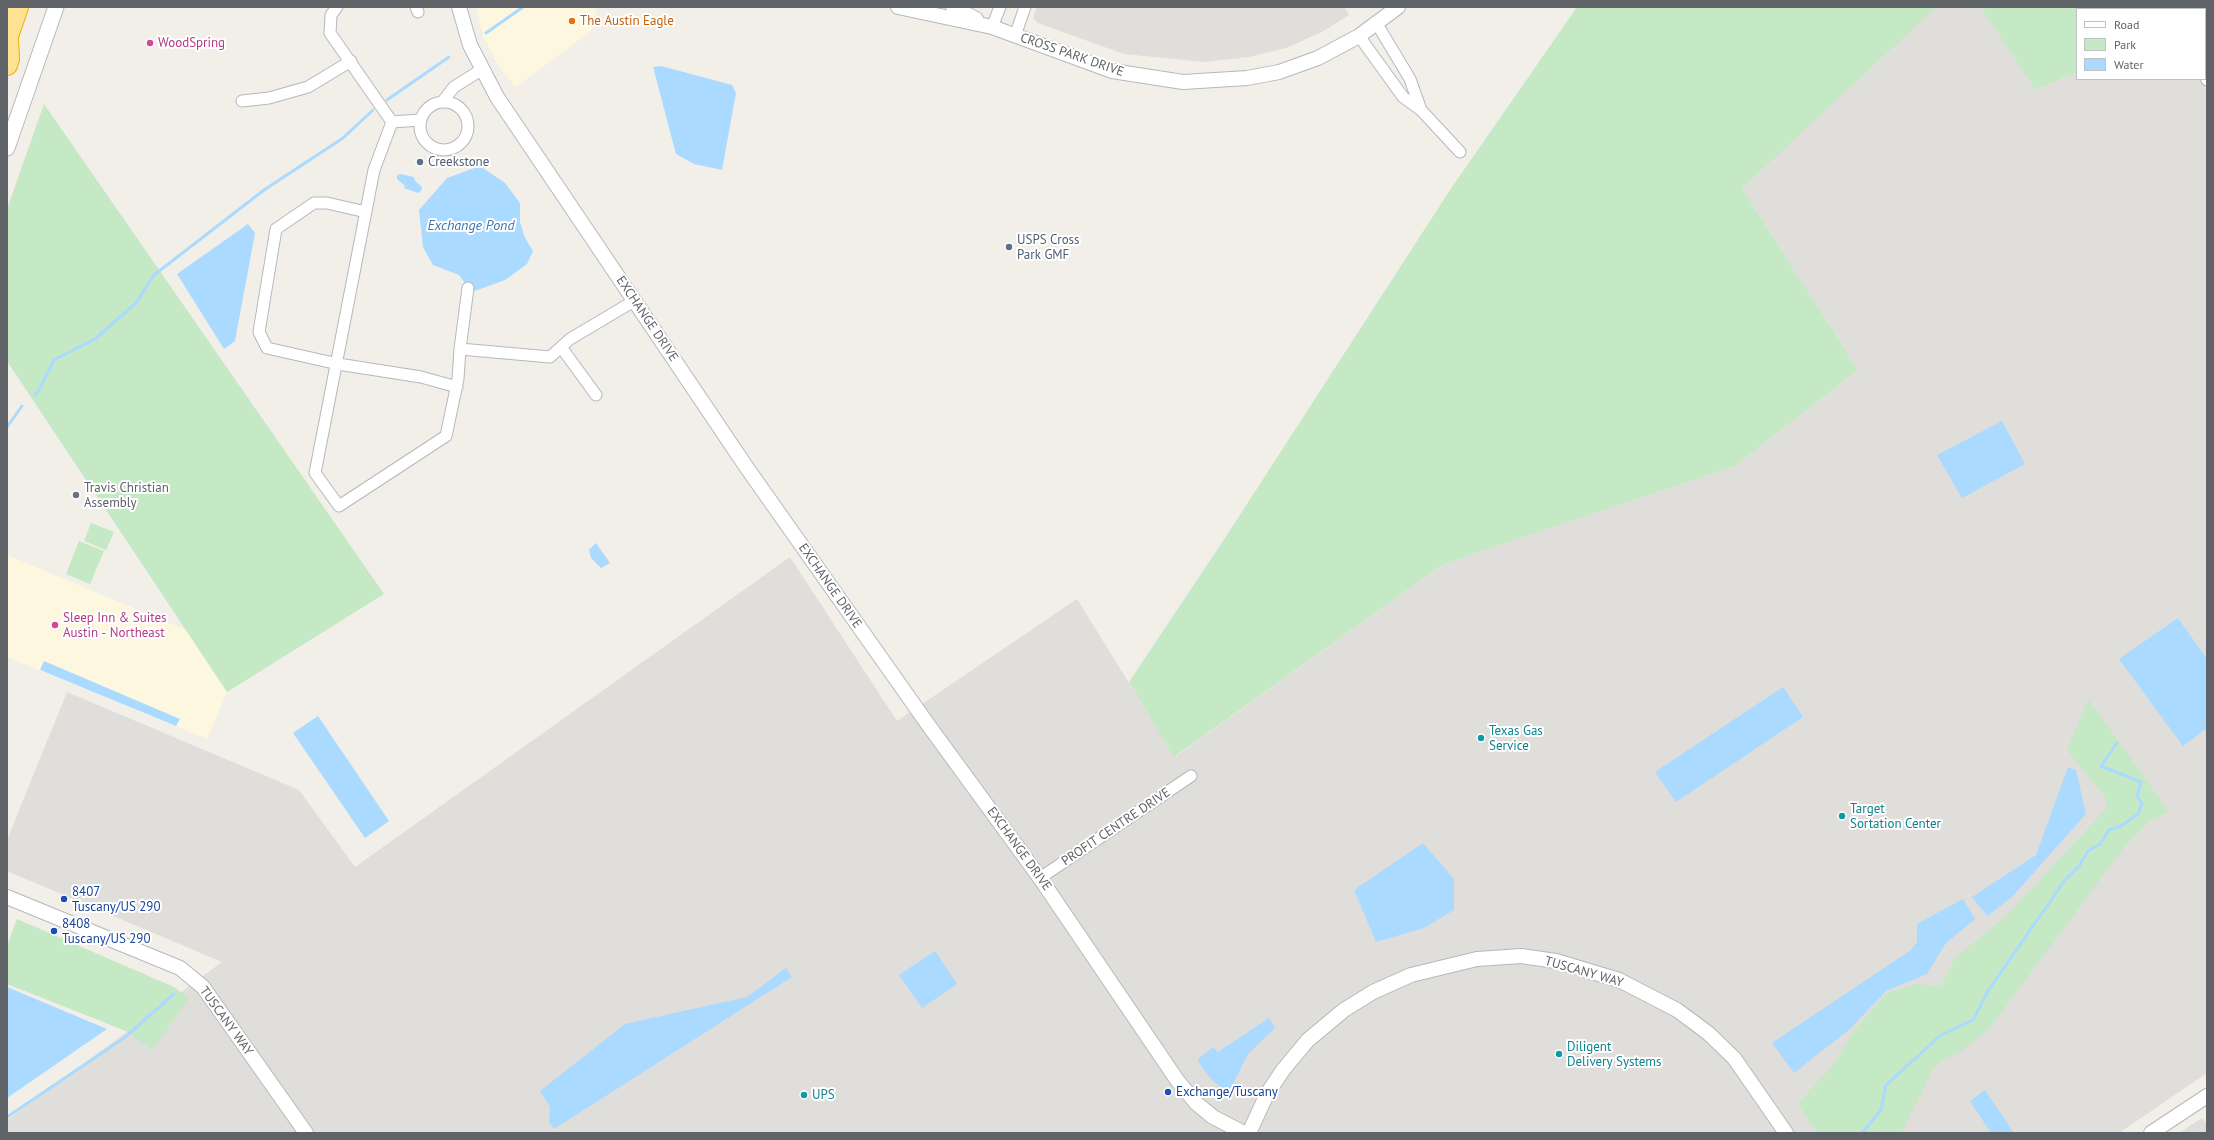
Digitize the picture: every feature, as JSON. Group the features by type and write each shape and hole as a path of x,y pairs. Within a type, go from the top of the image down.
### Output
{"highway":[{"path":"7,66 9,59 7,38 18,7"}],"main road":[{"path":"7,148 56,7"}],"street":[{"path":"337,7 331,15 330,33 337,45 351,61 392,122"},
{"name":"EXCHANGE DRIVE","path":"459,7 470,45 481,70 497,97 747,468 915,707 1040,878 1177,1080 1192,1099 1213,1117 1244,1133"},
{"name":"CROSS PARK DRIVE","path":"898,7 992,27"},
{"name":"CROSS PARK DRIVE","path":"954,7 992,27 1112,71 1184,82 1247,78 1278,72 1318,58 1360,36 1378,24 1398,7"},
{"path":"992,27 1000,7"},
{"path":"1015,36 1024,7"},
{"path":"1378,24 1410,79 1421,110"},
{"path":"1360,36 1403,97 1421,110 1460,152"},
{"path":"242,101 269,98 308,87 351,61"},
{"path":"443,101 459,106 468,121 468,130 460,145 444,151 428,144 420,133 420,120 428,107 443,101 454,87 481,70"},
{"path":"392,122 420,120"},
{"path":"392,122 374,170 338,364 315,473 338,506 446,436 457,387 460,349 468,288"},
{"path":"366,212 327,203 314,203 276,229 259,332 267,348 338,364 421,377 457,387"},
{"path":"460,349 550,357 570,339 634,300"},
{"path":"561,347 596,395"},
{"name":"PROFIT CENTRE DRIVE","path":"1040,878 1191,776"},
{"name":"TUSCANY WAY","path":"7,897 180,968 202,987 306,1133"},
{"name":"TUSCANY WAY","path":"1249,1133 1267,1094 1283,1070 1308,1040 1344,1010 1373,992 1411,975 1477,959 1521,956 1556,961 1619,980 1677,1010 1708,1033 1734,1058 1786,1133"},
{"path":"2151,1133 2207,1096"}],"shaded area":[{"path":"476,7 597,7 591,31 516,87 500,68 483,36"},
{"path":"1037,7 1344,7 1349,15 1322,32 1286,48 1249,57 1204,62 1124,54 1038,23 1033,18"},
{"path":"1872,7 1980,7 2035,90 2076,72 2076,80 2206,80 2207,29 2207,1073 2119,1133 7,1133 7,1120 222,962 7,871 7,840 67,692 299,790 355,867 790,557 897,721 1077,599 1175,757 1442,565 1735,466 1858,370 1742,188"},
{"path":"7,555 186,630 227,692 207,739 7,657"},
{"path":"2202,1118 2207,1124 2207,1133 2179,1133"}],"green space":[{"path":"1577,7 1936,7 1742,188 1858,370 1735,466 1442,565 1174,757 1129,682 1225,538 1450,190"},
{"path":"1980,7 2165,7 2076,8 2076,72 2035,90"},
{"path":"44,104 384,594 227,692 7,361 7,209"},
{"path":"91,523 114,532 106,550 84,541"},
{"path":"79,541 104,551 90,584 66,574"},
{"path":"2088,699 2169,812 2148,822 2125,846 1988,1030 1960,1052 1944,1059 1934,1067 1901,1133 1817,1133 1798,1103 1831,1068 1854,1031 1886,994 1915,984 1941,986 1955,958 2005,917 2107,808 2106,798 2067,750"},
{"path":"17,919 174,987 189,998 152,1050 126,1031 7,984 7,946"}],"water":[{"path":"661,66 732,85 736,93 722,170 694,164 676,154 653,67"},
{"name":"Exchange Pond","path":"480,166 505,183 520,203 520,222 525,238 533,251 527,264 505,280 472,292 459,275 433,265 423,247 419,210 447,178"},
{"path":"400,174 414,177 415,181 422,187 421,191 418,193 404,188 405,186 397,179 397,176"},
{"path":"248,224 255,233 235,341 224,349 177,274"},
{"path":"2002,421 2025,464 1962,498 1937,455"},
{"path":"596,543 610,563 601,568 591,558 589,550"},
{"path":"2178,618 2207,659 2207,728 2183,746 2119,659"},
{"path":"44,661 180,719 176,726 40,670"},
{"path":"1783,687 1803,717 1676,802 1655,772"},
{"path":"318,716 389,821 365,838 293,733"},
{"path":"2068,767 2076,770 2086,814 2012,897 1987,916 1972,897 2036,855"},
{"path":"1423,843 1454,879 1454,910 1424,928 1376,942 1354,890"},
{"path":"1963,899 1975,919 1946,943 1927,974 1886,991 1850,1029 1794,1073 1772,1043 1911,950 1917,942 1917,924"},
{"path":"935,951 957,984 922,1008 899,975"},
{"path":"786,968 792,977 554,1129 549,1122 550,1107 540,1091 625,1024 747,997"},
{"path":"7,987 107,1029 7,1098"},
{"path":"1269,1018 1275,1028 1248,1054 1228,1094 1211,1079 1197,1060 1213,1047 1218,1052"},
{"path":"1985,1090 2014,1133 1991,1133 1970,1101"}],"waterway":[{"path":"486,33 523,7"},
{"path":"387,100 449,57"},
{"path":"34,395 38,392 54,360 95,339 136,303 154,275 264,190 343,138 373,110"},
{"path":"7,427 22,406"},
{"path":"1862,1133 1881,1110 1886,1085 1941,1035 1973,1020 1988,991 2065,880 2079,866 2088,851 2100,844 2109,830 2121,826 2138,814 2142,804 2137,796 2141,782 2101,766 2117,743"},
{"path":"7,1117 124,1038 174,994"}],"place":[{"name":"The Austin Eagle","path":"572,21"},
{"name":"WoodSpring","path":"150,43"},
{"name":"Creekstone","path":"420,162"},
{"name":"USPS Cross Park GMF","path":"1009,247"},
{"name":"Travis Christian Assembly","path":"76,495"},
{"name":"Sleep Inn & Suites Austin - Northeast","path":"55,625"},
{"name":"Texas Gas Service","path":"1481,738"},
{"name":"Target Sortation Center","path":"1842,816"},
{"name":"8407 Tuscany/US 290","path":"64,899"},
{"name":"8408 Tuscany/US 290","path":"54,931"},
{"name":"Diligent Delivery Systems","path":"1559,1054"},
{"name":"Exchange/Tuscany","path":"1168,1092"},
{"name":"UPS","path":"804,1095"}]}
